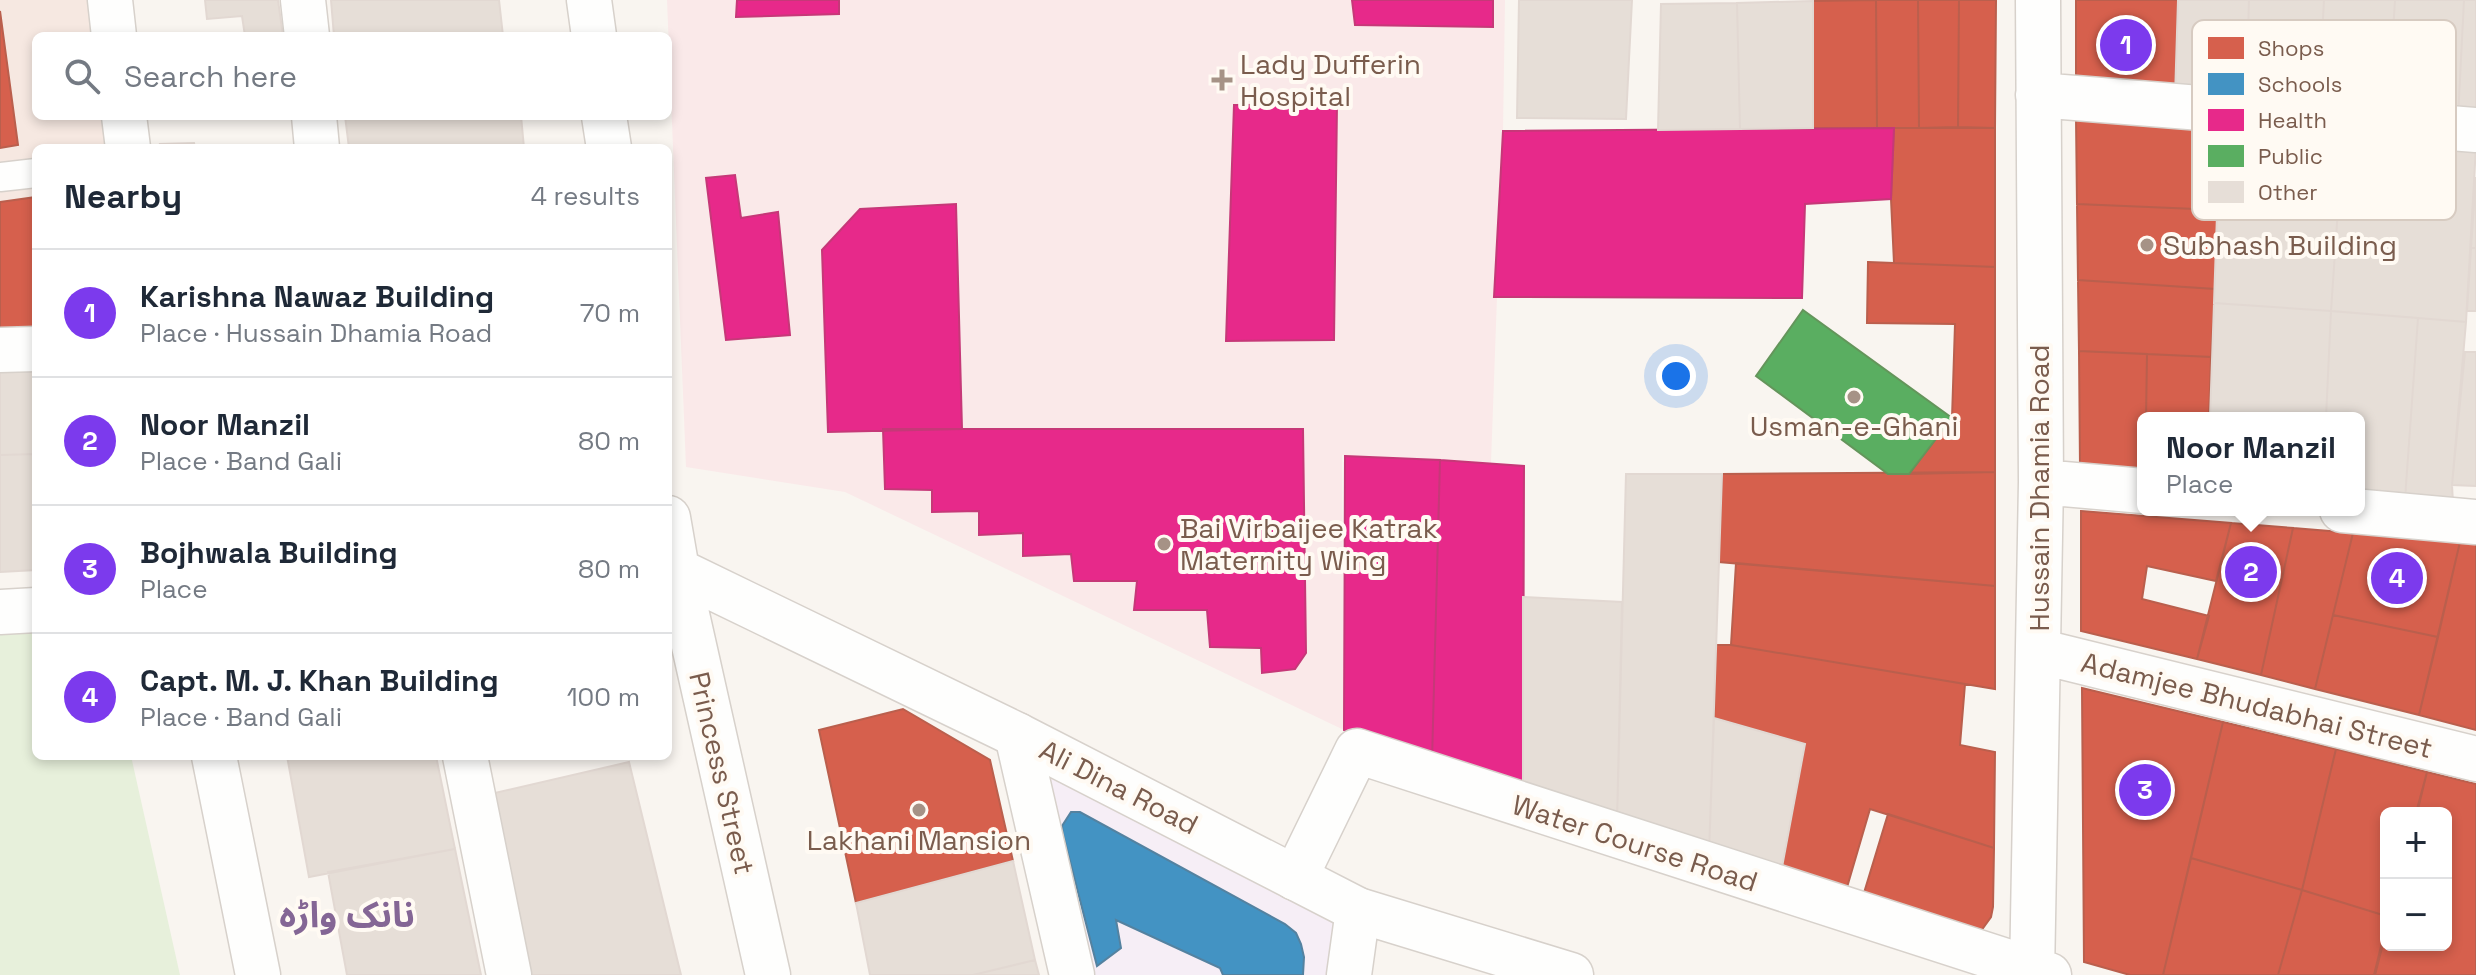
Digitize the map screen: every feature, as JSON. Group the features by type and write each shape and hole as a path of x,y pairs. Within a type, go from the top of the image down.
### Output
{"street":[{"path":"110,0 114,32"},
{"path":"303,0 307,32"},
{"path":"589,0 593,32"},
{"name":"Hussain Dhamia Road","path":"2038,0 2041,482 2038,973"},
{"path":"2038,95 2192,107"},
{"path":"124,120 128,144"},
{"path":"314,120 317,144"},
{"path":"605,120 608,144"},
{"path":"2456,128 2476,130"},
{"path":"0,350 32,349"},
{"path":"2041,482 2137,490"},
{"path":"2365,512 2476,522"},
{"name":"Ali Dina Road","path":"672,568 1017,735 1358,910 1571,975"},
{"name":"Princess Street","path":"672,568 768,975"},
{"path":"0,612 32,610"},
{"name":"Adamjee Bhudabhai Street","path":"2038,651 2476,759"},
{"path":"1017,735 1072,975"},
{"name":"Water Course Road","path":"1295,878 1357,751 2038,973"},
{"path":"215,760 258,975"},
{"path":"466,760 509,975"},
{"path":"1349,975 1358,910"}],"lane":[{"path":"0,177 32,173"}],"shaded area":[{"path":"0,0 110,0 114,32 32,32 32,120 124,120 128,144 32,144 32,349 0,350"},
{"path":"667,0 1505,0 1491,463 1342,455 1344,730 845,492 686,467 672,120 672,32 668,32"},
{"path":"1017,735 1358,910 1349,975 1072,975"}],"green space":[{"path":"32,610 32,760 132,760 180,975 0,975 0,612"}],"building: Shops":[{"path":"1876,0 1918,0 1919,128 1877,128"},
{"path":"1876,0 1877,128 1813,128 1813,1"},
{"path":"1918,0 1959,0 1958,127 1919,128"},
{"path":"1959,0 1996,0 1995,128 1958,127"},
{"path":"2076,0 2178,0 2175,97 2076,90"},
{"path":"0,11 18,145 0,148"},
{"path":"2076,118 2192,124 2192,209 2077,204"},
{"path":"1894,128 1995,128 1995,267 1894,263 1891,199"},
{"path":"32,198 32,332 0,333 0,202"},
{"name":"Subhash Building","path":"2077,204 2192,209 2192,220 2218,220 2215,289 2078,280"},
{"path":"1868,262 1995,267 1995,472 1909,474 1952,418 1955,324 1867,323"},
{"path":"2078,280 2215,289 2211,357 2079,351"},
{"path":"2079,351 2147,354 2146,412 2137,412 2137,475 2080,467"},
{"path":"2147,354 2211,357 2209,412 2146,412"},
{"path":"1995,472 1995,586 1719,562 1722,474"},
{"path":"2081,511 2231,523 2216,581 2147,566 2142,599 2209,616 2197,659 2081,631"},
{"path":"2231,523 2293,528 2261,675 2197,659"},
{"path":"2293,528 2353,533 2315,689 2261,675"},
{"path":"2353,533 2460,542 2438,637 2333,615"},
{"path":"2460,542 2476,543 2476,730 2419,715"},
{"path":"1736,563 1995,586 1995,689 1731,645"},
{"path":"2333,615 2438,637 2419,715 2315,689"},
{"path":"1716,645 1965,684 1960,745 1995,752 1994,848 1870,809 1843,901 1780,878 1805,744 1714,718"},
{"path":"2082,688 2223,722 2163,975 2130,975 2084,962"},
{"name":"Lakhani Mansion","path":"903,709 990,760 1013,861 856,903 819,730"},
{"path":"2223,722 2336,749 2302,890 2191,858"},
{"path":"2336,749 2427,772 2418,807 2380,807 2380,914 2302,890"},
{"path":"2427,772 2476,784 2476,975 2375,975 2381,951 2452,951 2452,807 2418,807"},
{"path":"1888,814 1994,848 1993,907 1991,917 1981,931 1860,906"},
{"path":"2191,858 2302,890 2278,975 2163,975"},
{"path":"2302,890 2380,914 2380,950 2374,975 2278,975"}],"building: Schools":[{"path":"1071,812 1080,812 1285,924 1296,933 1301,944 1303,975 1223,975 1220,968 1116,920 1121,948 1097,966 1063,834 1062,826"}],"building: Health":[{"path":"737,0 839,0 839,14 736,17"},
{"path":"1352,0 1493,0 1493,27 1355,25"},
{"path":"1337,104 1334,340 1226,341 1234,105"},
{"path":"1894,128 1891,199 1805,204 1802,298 1494,297 1503,131"},
{"path":"735,175 741,218 778,212 790,335 726,340 706,178"},
{"path":"956,204 962,429 828,432 822,250 860,209"},
{"name":"Bai Virbaijee Katrak Maternity Wing","path":"883,429 1303,429 1306,653 1295,669 1262,673 1261,648 1210,647 1207,610 1134,610 1137,581 1074,581 1071,554 1023,556 1023,533 979,535 979,511 932,512 932,490 885,489"},
{"path":"1345,456 1440,460 1432,761 1344,730"},
{"path":"1440,460 1524,466 1523,791 1432,761"}],"building: Public":[{"name":"Usman-e-Ghani","path":"1803,310 1952,418 1909,474 1888,474 1756,376"}],"building: Other":[{"path":"205,0 278,0 282,32 244,32 242,16 207,19"},
{"path":"331,0 499,0 503,32 334,32"},
{"path":"1519,0 1632,0 1626,119 1517,118"},
{"path":"2178,0 2249,0 2248,20 2192,20 2192,98 2175,97"},
{"path":"2249,0 2324,0 2323,20 2248,20"},
{"path":"2324,0 2395,0 2394,20 2323,20"},
{"path":"2395,0 2464,0 2458,118 2456,20 2394,20"},
{"path":"2464,0 2476,0 2476,119 2458,118"},
{"path":"1813,1 1813,128 1740,129 1737,3"},
{"path":"1737,3 1740,129 1658,130 1661,4"},
{"path":"346,120 521,120 524,144 348,144"},
{"path":"2456,144 2476,146 2466,322 2331,311 2337,220 2456,220"},
{"path":"2476,177 2476,248 2471,248"},
{"path":"2217,220 2337,220 2331,311 2214,303"},
{"path":"2471,248 2476,248 2476,311 2467,311"},
{"path":"2214,303 2331,311 2326,412 2210,412"},
{"path":"2331,311 2418,318 2405,499 2365,496 2365,412 2326,412"},
{"path":"2418,318 2466,322 2453,503 2405,499"},
{"path":"2465,352 2476,352 2476,486 2452,485"},
{"path":"32,366 32,454 0,455 0,367"},
{"path":"32,454 32,570 0,572 0,455"},
{"path":"1626,474 1722,474 1709,854 1617,822"},
{"path":"1523,597 1622,602 1617,822 1523,791"},
{"path":"1714,718 1805,744 1780,878 1709,854"},
{"path":"288,760 437,760 455,849 309,877"},
{"path":"629,762 681,975 525,975 486,795"},
{"path":"455,849 481,975 347,975 328,872"},
{"path":"1013,861 1035,960 973,975 870,975 856,903"},
{"path":"1035,960 1039,975 973,975"}],"place":[{"name":"Karishna Nawaz Building","path":"2126,45"},
{"name":"Lady Dufferin Hospital","path":"1222,80"},
{"name":"Subhash Building","path":"2147,245"},
{"name":"Usman-e-Ghani","path":"1854,397"},
{"name":"Bai Virbaijee Katrak Maternity Wing","path":"1164,544"},
{"name":"Noor Manzil","path":"2251,572"},
{"name":"Capt. M. J. Khan Building","path":"2397,578"},
{"name":"Bojhwala Building","path":"2145,790"},
{"name":"Lakhani Mansion","path":"919,810"}],"district":[{"name":"نانک واڑہ","path":"347,915"}]}
